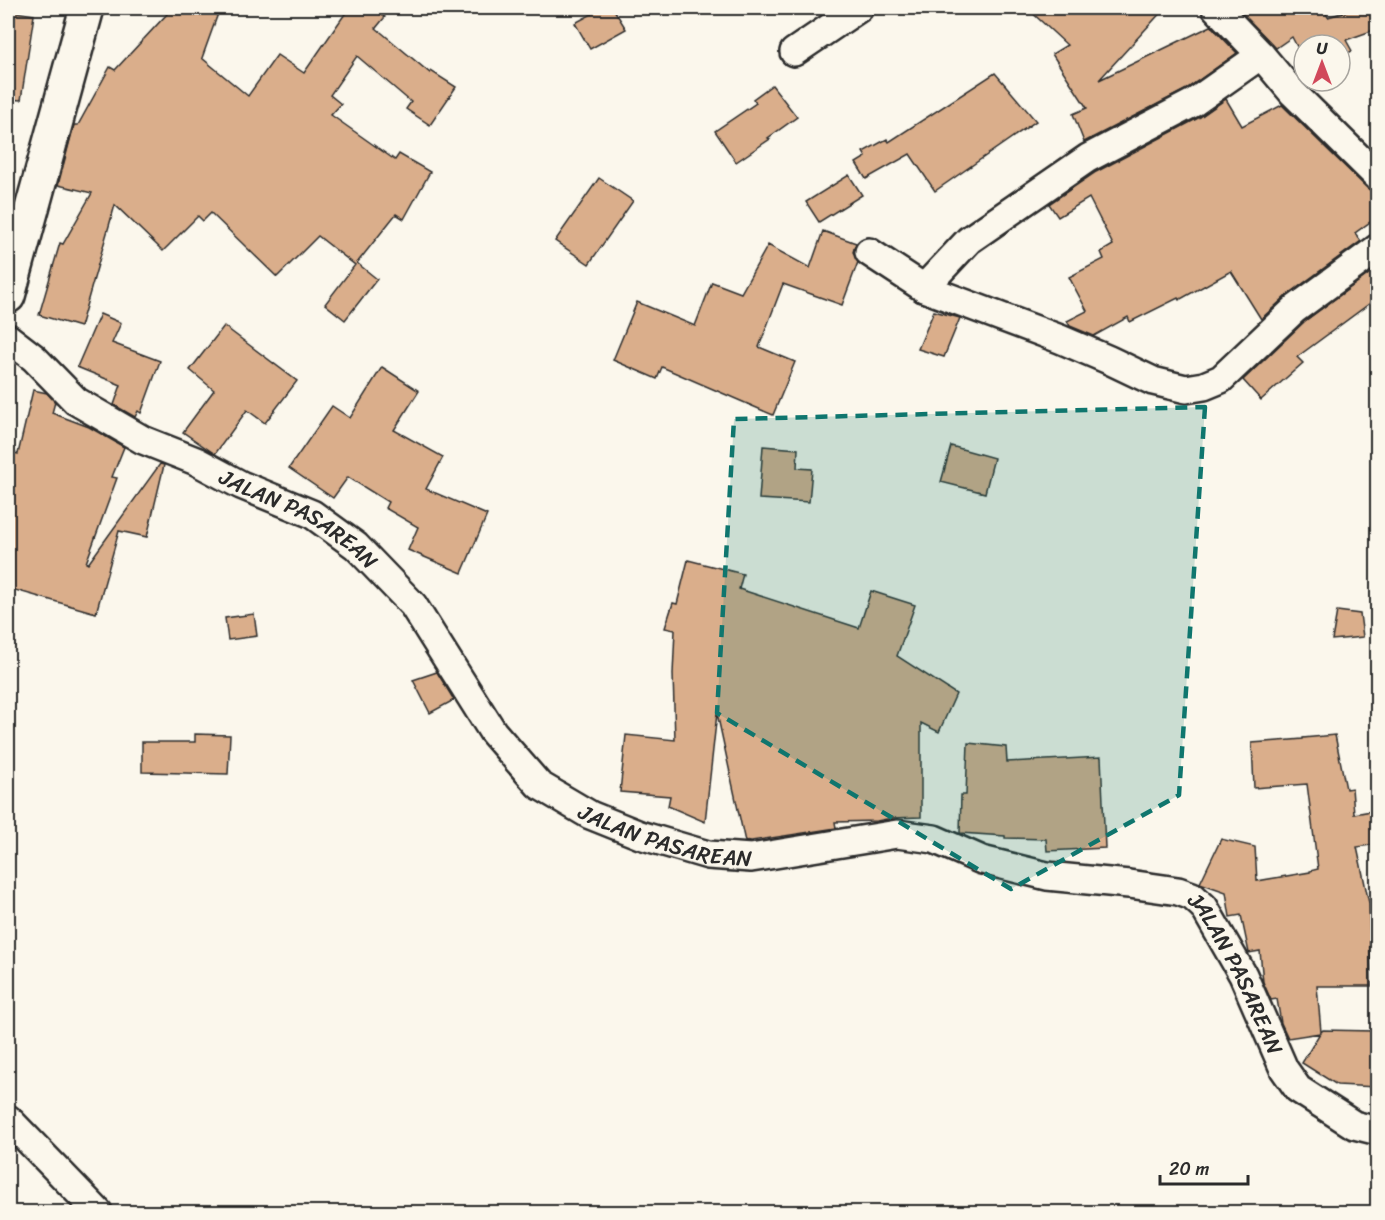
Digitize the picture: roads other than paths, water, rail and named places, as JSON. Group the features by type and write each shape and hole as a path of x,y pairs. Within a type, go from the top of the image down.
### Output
{"main road":[{"path":"8,296 87,8"}],"street":[{"path":"794,52 859,8"},
{"path":"1216,8 1293,93 1377,177"},
{"path":"924,288 969,240 1051,183 1088,158 1193,103 1261,55"},
{"path":"868,252 924,288 1060,339 1153,381 1186,389 1204,386 1221,379 1294,309 1377,248"},
{"name":"JALAN PASAREAN","path":"8,338 34,358 76,400 143,440 196,461 241,485 312,514 356,546 413,605 493,732 539,786 590,815 640,835 708,855 751,858 897,834 934,839 982,860 1047,876 1129,884 1178,891 1192,896 1204,908 1243,975 1284,1070 1298,1089 1354,1125 1377,1131"},
{"path":"8,1119 98,1212"}]}
